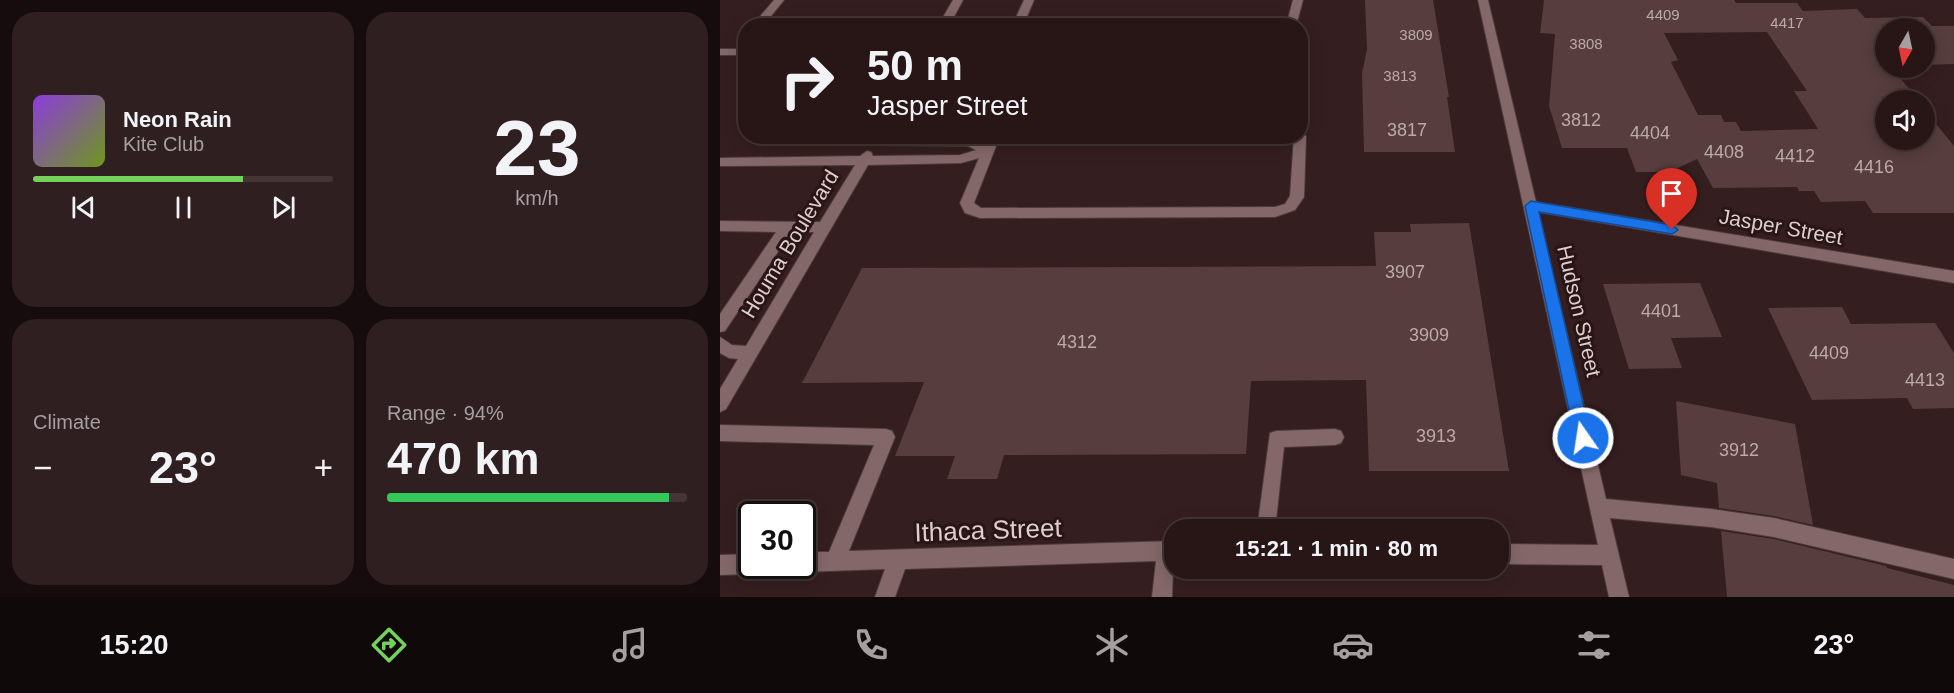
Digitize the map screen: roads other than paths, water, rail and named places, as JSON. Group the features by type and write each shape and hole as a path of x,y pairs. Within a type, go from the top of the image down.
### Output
{"street":[{"path":"764,18 779,0"},
{"path":"948,18 958,0"},
{"path":"1021,18 1029,0"},
{"path":"1293,18 1298,0"},
{"name":"Hudson Street","path":"1483,0 1619,597"},
{"path":"720,52 738,52"},
{"name":"Houma Boulevard","path":"720,404 874,144"},
{"path":"974,144 988,150"},
{"path":"991,144 967,203 970,209 980,213 1275,212 1290,207 1297,197 1300,144"},
{"path":"720,162 961,159 988,150"},
{"name":"Jasper Street","path":"1531,206 1954,277"},
{"path":"720,226 825,227"},
{"path":"720,326 787,227"},
{"path":"720,344 729,351 750,353"},
{"path":"720,433 886,437 836,561"},
{"path":"1267,519 1276,439 1335,437"},
{"path":"1598,508 1687,515 1750,524 1856,544 1954,569"},
{"name":"Ithaca Street","path":"816,562 1164,551"},
{"path":"1509,554 1609,555"},
{"path":"885,597 898,560"},
{"path":"720,565 738,564"},
{"path":"1162,597 1166,579"}]}
